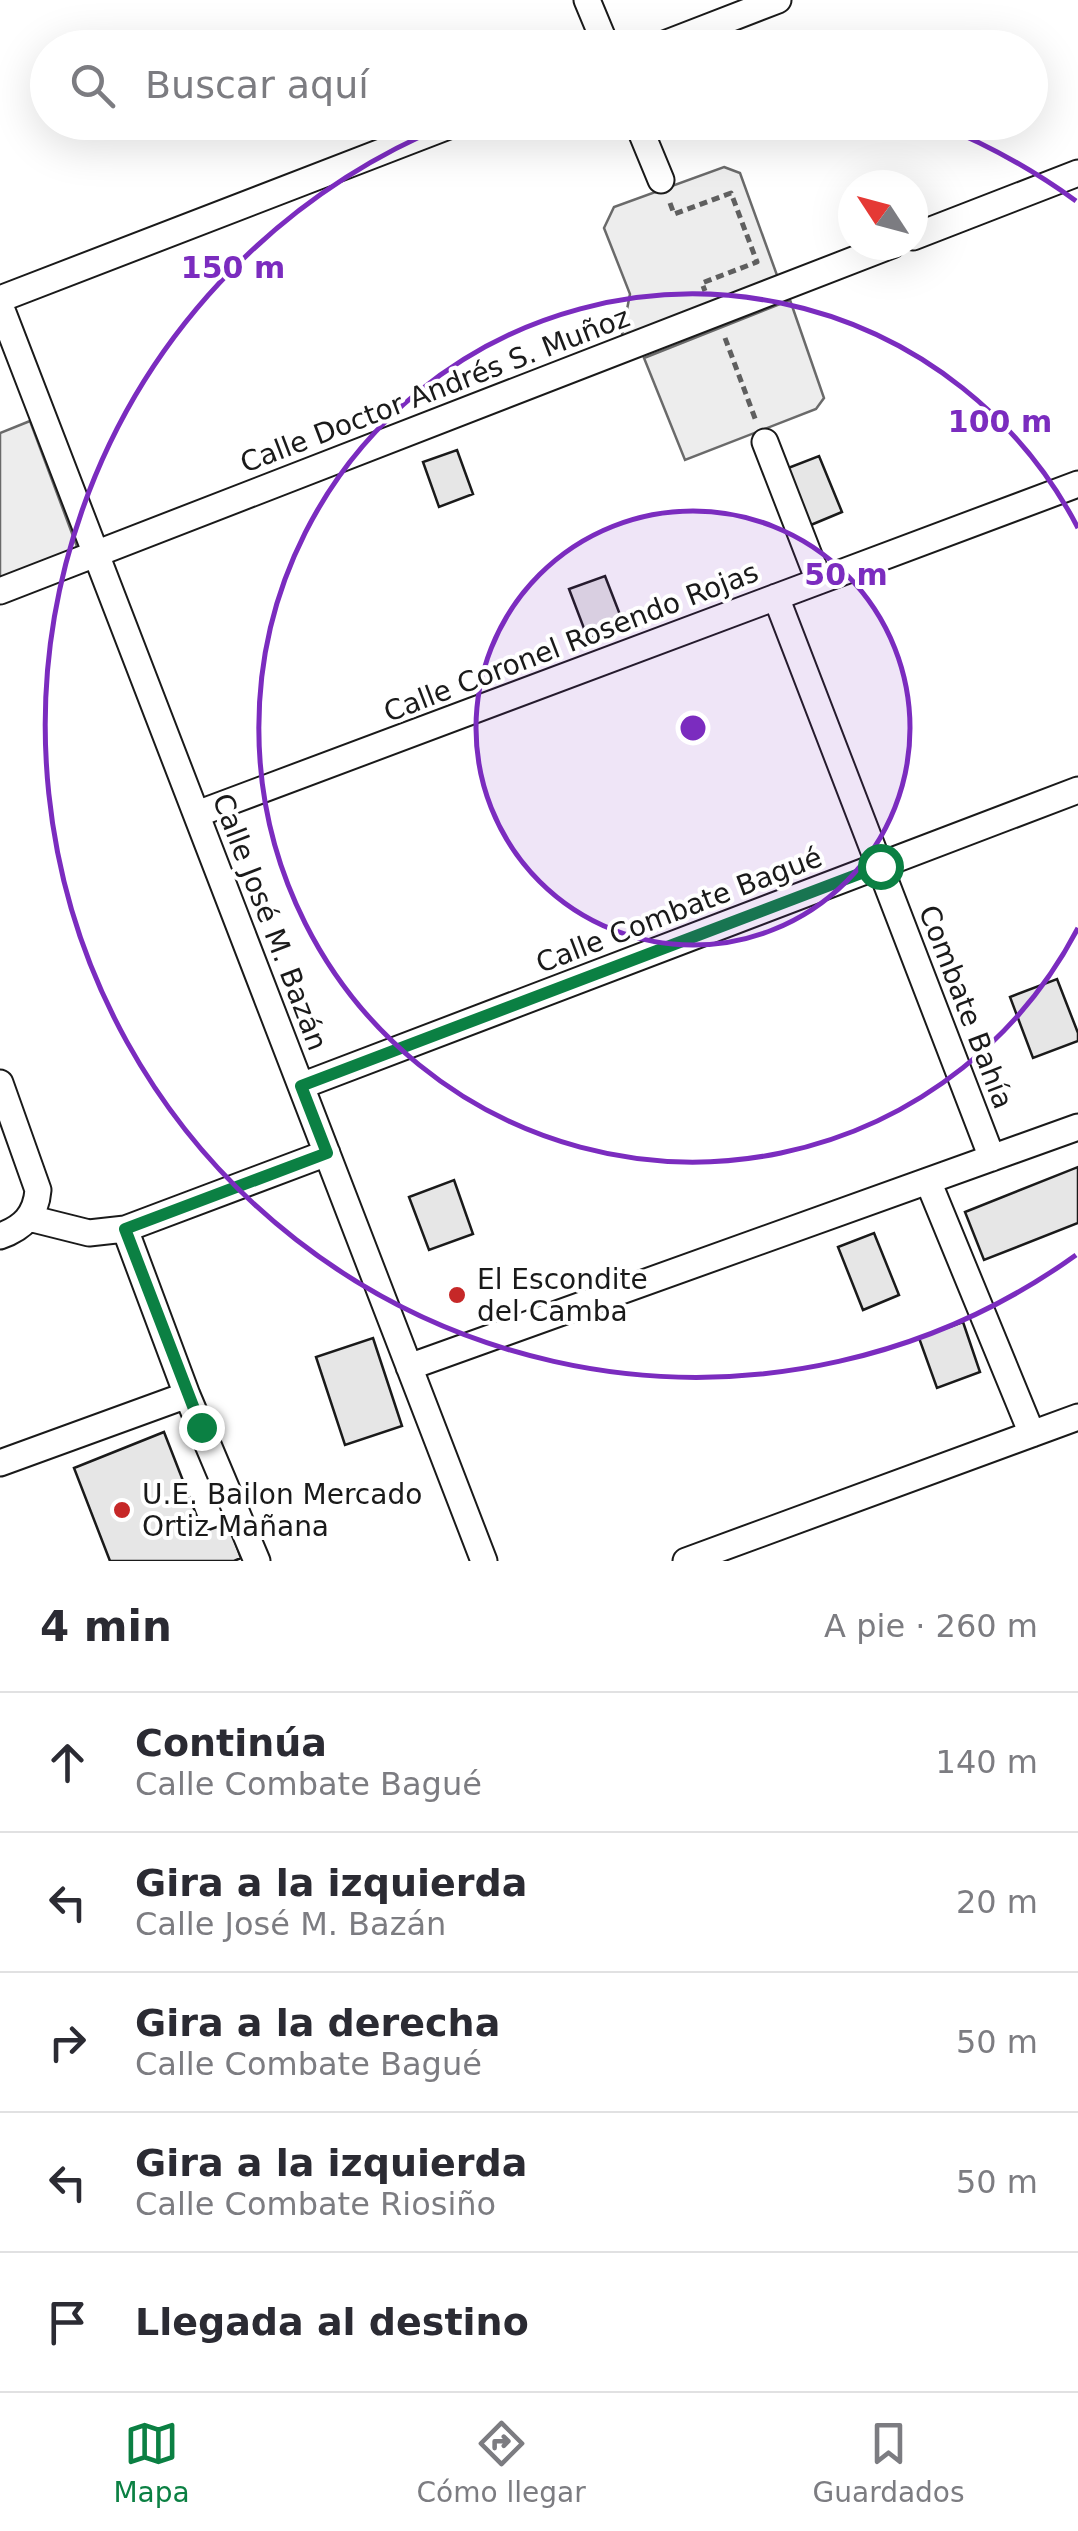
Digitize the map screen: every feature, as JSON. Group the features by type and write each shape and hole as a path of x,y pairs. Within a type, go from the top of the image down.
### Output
{"street":[{"path":"586,0 599,30"},
{"path":"700,30 778,0"},
{"path":"0,302 413,140"},
{"path":"645,140 661,180"},
{"path":"928,231 1078,173"},
{"name":"Calle Doctor Andrés S. Muñoz","path":"0,591 853,260"},
{"name":"Calle José M. Bazán","path":"0,302 482,1560"},
{"path":"765,442 819,581"},
{"name":"Calle Coronel Rosendo Rojas","path":"197,814 1078,484"},
{"name":"Combate Bahía","path":"776,597 992,1158"},
{"name":"Calle Combate Bagué","path":"301,1086 1078,790"},
{"path":"0,1084 36,1179 37,1202 30,1218 16,1230 0,1236"},
{"path":"409,1367 1078,1127"},
{"path":"30,1218 89,1233 125,1229 327,1153"},
{"path":"928,1181 1032,1434"},
{"path":"125,1229 188,1395 258,1561"},
{"path":"0,1462 188,1395"},
{"path":"686,1561 1078,1416"}],"shaded area":[{"path":"724,167 740,173 778,278 621,340 630,294 604,228 614,207"},
{"path":"790,300 824,398 816,409 685,460 644,358"},
{"path":"30,421 79,552 0,581 0,433"}],"building":[{"path":"457,450 473,494 439,507 423,462"},
{"path":"819,456 842,512 806,527 783,470"},
{"path":"605,576 624,625 588,639 569,589"},
{"path":"1057,979 1078,1041 1033,1058 1010,997"},
{"path":"1078,1167 1078,1223 984,1260 965,1212"},
{"path":"454,1180 473,1234 429,1250 409,1197"},
{"path":"874,1233 899,1295 863,1310 838,1247"},
{"path":"963,1322 980,1372 937,1388 919,1338"},
{"path":"373,1338 402,1426 345,1445 316,1357"},
{"path":"164,1432 203,1532 228,1523 241,1558 110,1561 74,1468"}],"place":[{"name":"El Escondite del Camba","path":"457,1295"},
{"name":"U.E. Bailon Mercado Ortiz Mañana","path":"122,1510"}],"route":[{"path":"201,1427 125,1229 327,1153 301,1086 880,866"}]}
